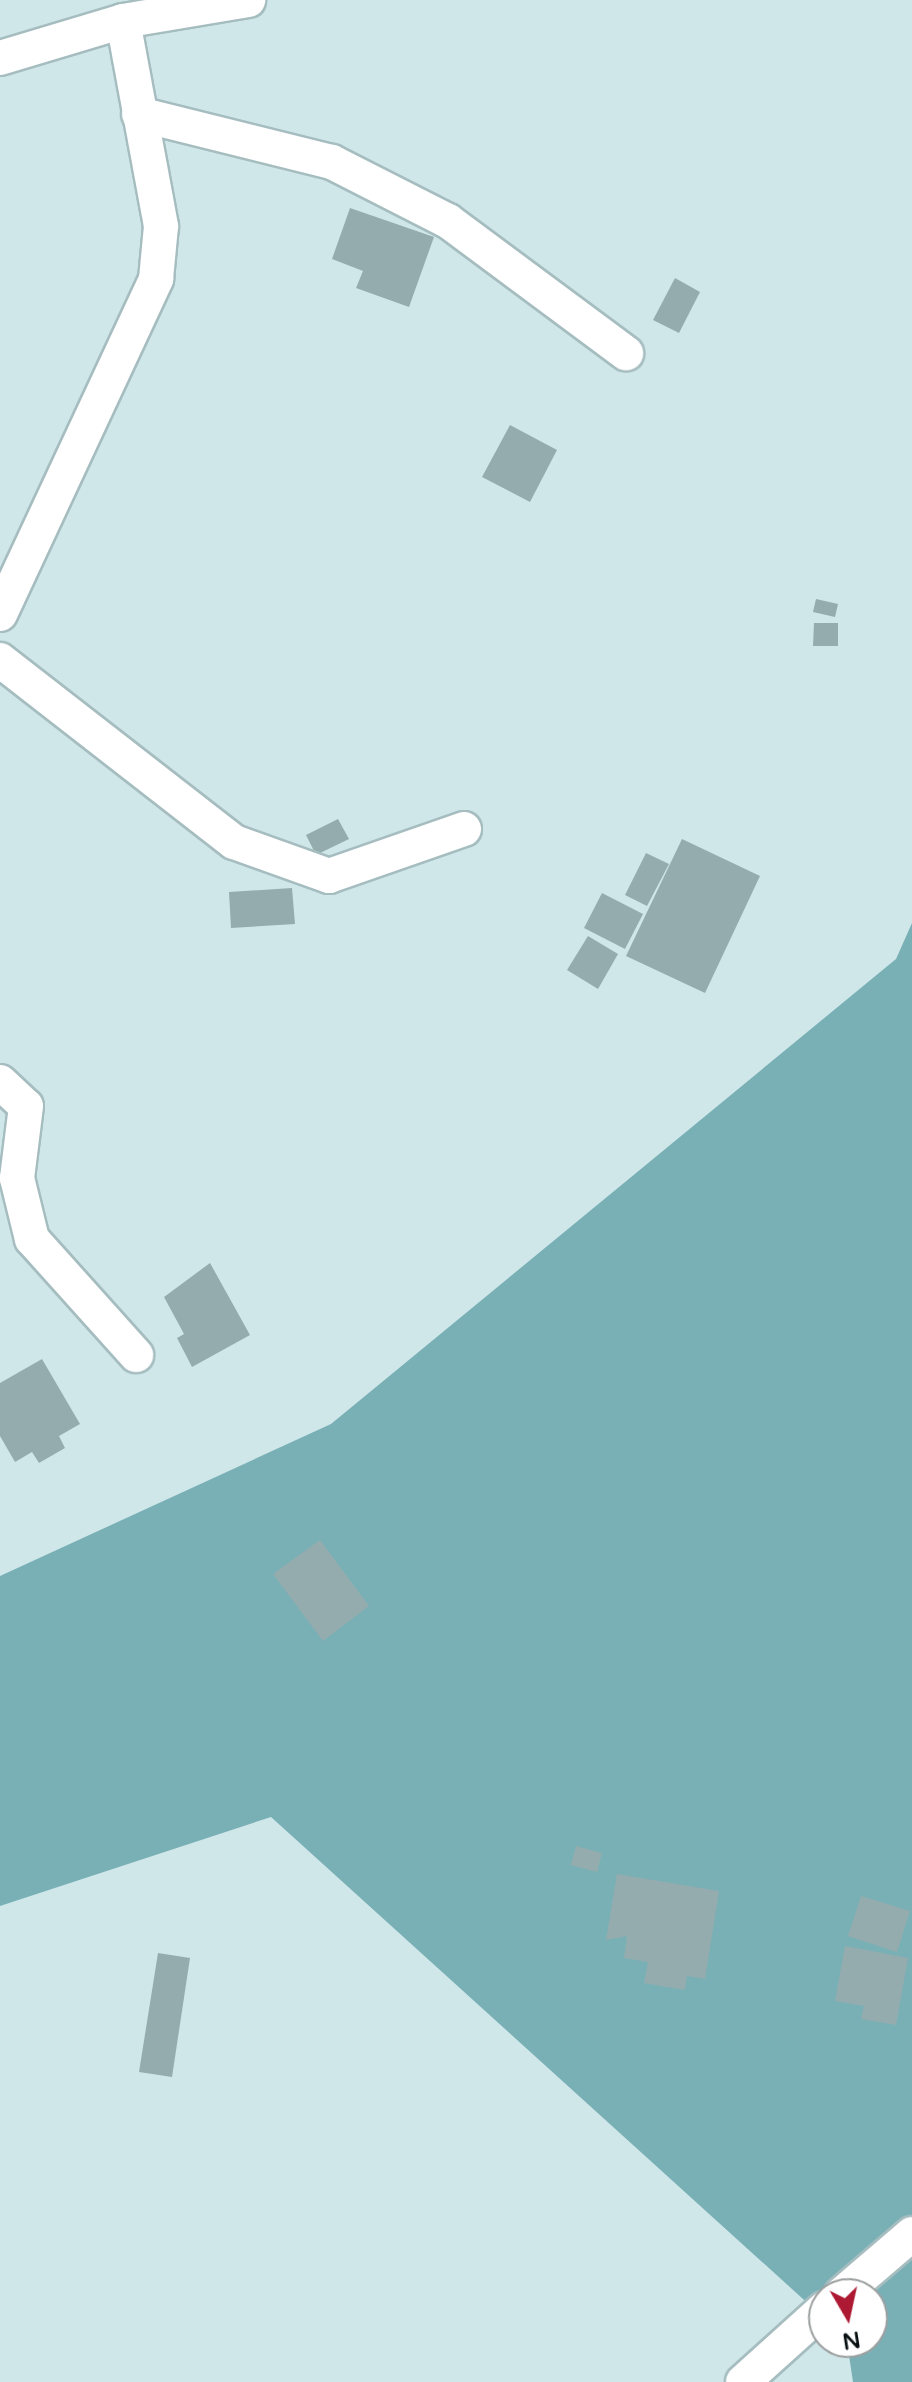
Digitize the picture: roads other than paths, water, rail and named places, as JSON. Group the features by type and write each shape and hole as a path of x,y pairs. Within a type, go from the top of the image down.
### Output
{"street":[{"path":"0,58 123,21 248,0"},
{"path":"0,614 156,279 161,226 123,21"},
{"path":"139,114 332,162 448,221 626,353"},
{"path":"0,660 234,842 329,876 464,829"},
{"path":"0,1082 26,1106 17,1178 32,1239 136,1355"},
{"path":"861,2278 912,2234"},
{"path":"743,2382 808,2323"}]}
